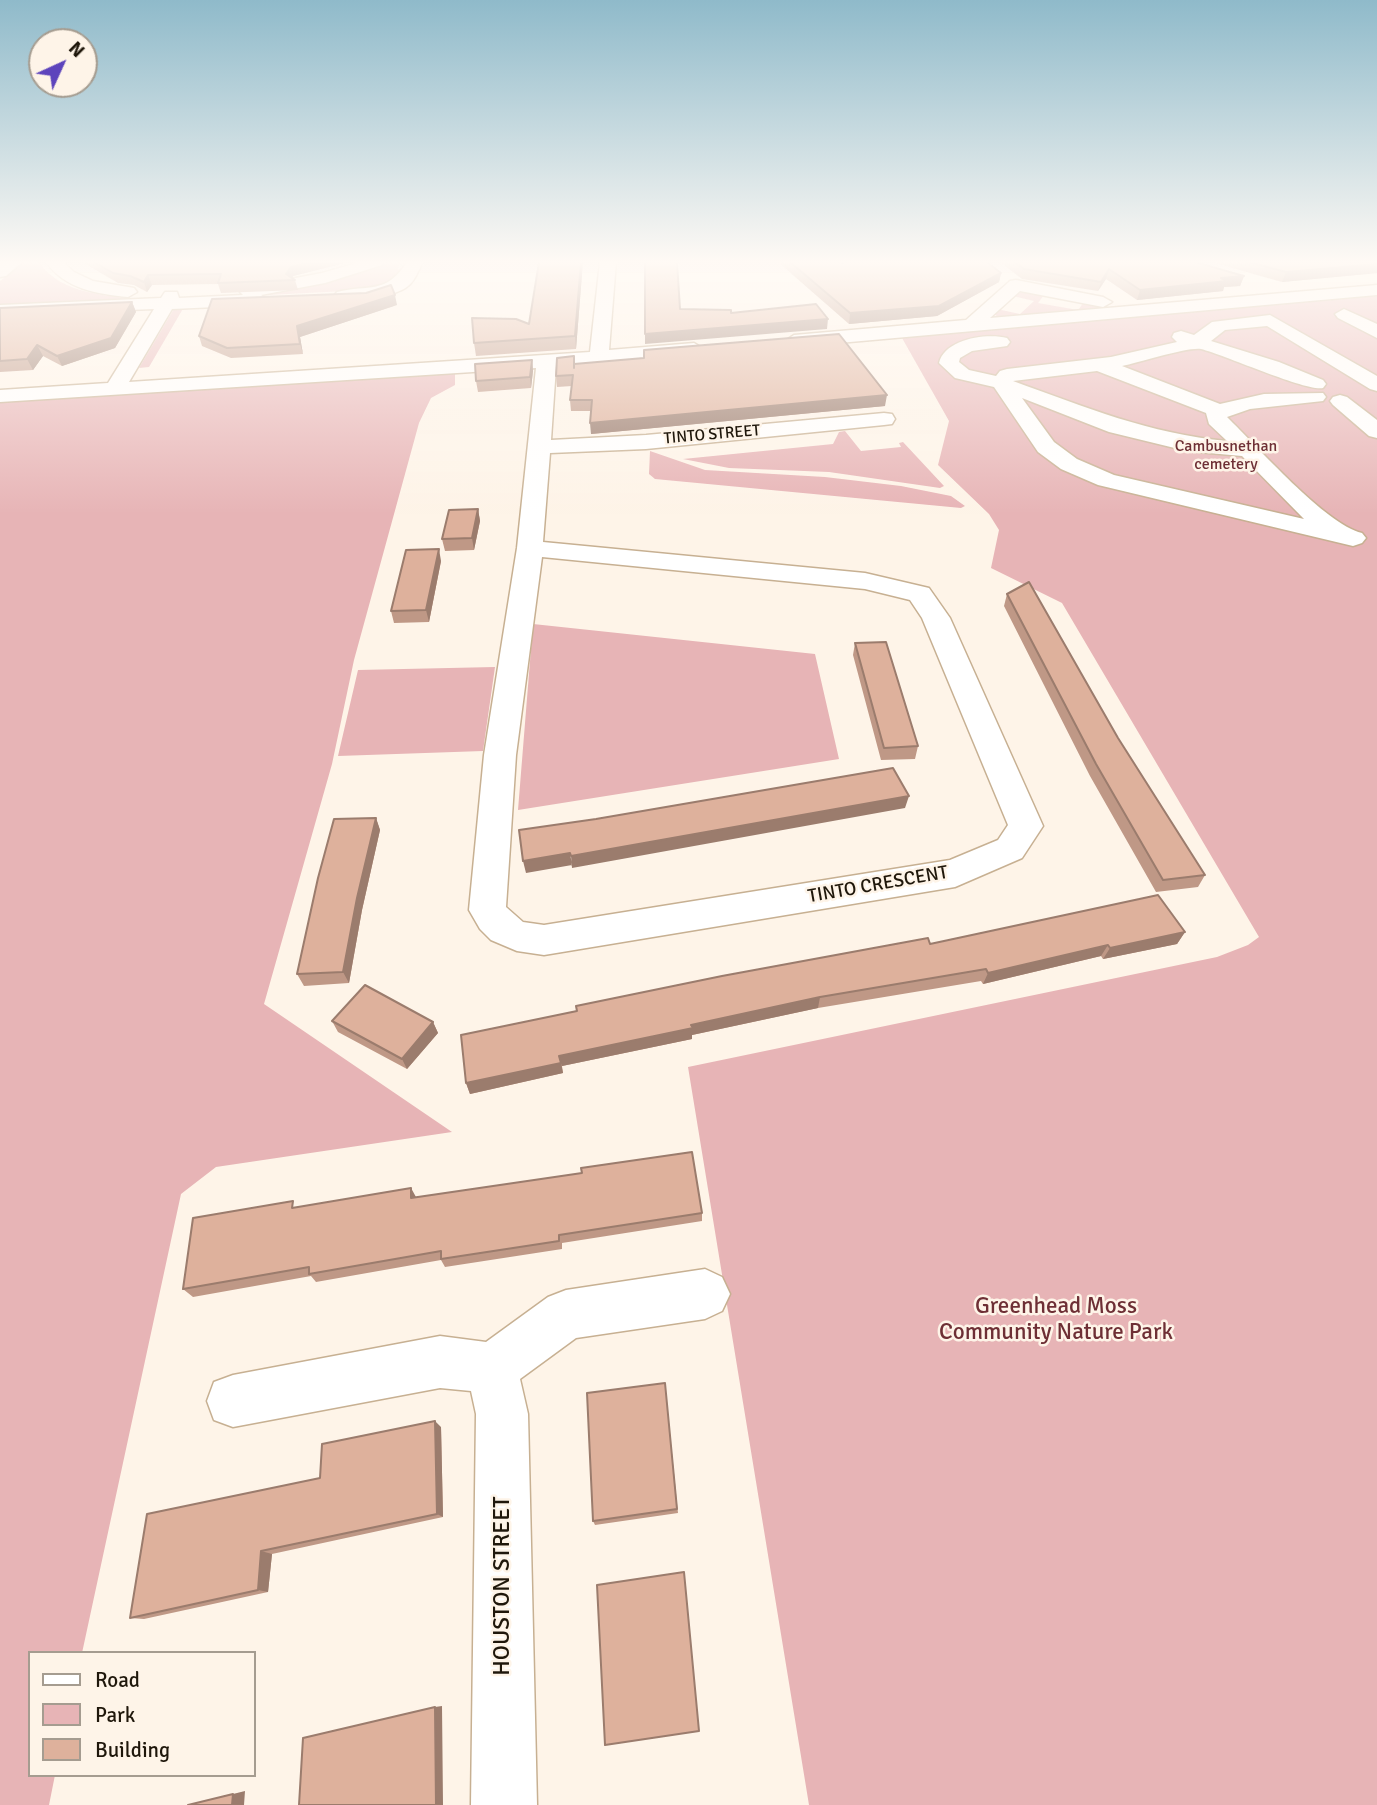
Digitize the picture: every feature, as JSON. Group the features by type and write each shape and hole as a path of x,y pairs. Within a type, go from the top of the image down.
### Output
{"street":[{"path":"115,388 141,346"},
{"path":"600,357 601,346"},
{"path":"1001,383 1007,375 1018,372 1100,365 1182,346"},
{"path":"1207,346 1272,366 1316,391"},
{"path":"1312,346 1377,387"},
{"path":"0,396 547,361 707,348"},
{"path":"1038,348 1005,361 949,359 1067,409 1152,436 1207,447 1249,450"},
{"name":"TINTO CRESCENT","path":"530,548 865,581 919,594 936,618 1026,826 1010,849 955,873 544,940 518,938 498,927 487,910 495,806 505,715 530,548 547,361"},
{"path":"149,385 163,362"},
{"path":"1100,365 1220,411"},
{"path":"1001,383 1046,447 1086,472 1106,480 1377,544"},
{"path":"1353,538 1320,521 1217,419 1216,414 1240,405 1335,386 1377,431"},
{"path":"1343,396 1377,387"},
{"name":"TINTO STREET","path":"540,447 646,442 884,419"},
{"path":"233,1401 440,1362 492,1368 566,1315 705,1294"},
{"name":"HOUSTON STREET","path":"492,1368 502,1414 504,1805"}],"green space":[{"path":"152,346 161,346 149,367 139,368"},
{"name":"Greenhead Moss Community Nature Park","path":"907,346 1377,346 1377,1805 809,1805 688,1067 1217,957 1248,945 1259,937 1062,603 991,568 999,530 989,514 938,465 949,421"},
{"path":"455,374 455,385 431,398 419,423 354,660 332,764 264,1004 452,1132 216,1167 181,1194 82,1651 28,1651 28,1777 55,1777 49,1805 0,1805 0,401"},
{"path":"845,431 861,451 901,447 899,443 903,442 944,486 940,488 829,472 729,468 683,459 833,444 839,432"},
{"path":"650,451 705,470 825,477 901,486 951,496 965,506 961,508 655,479 649,474"},
{"path":"533,624 815,654 839,759 518,810"},
{"path":"495,667 483,751 338,756 358,670"}],"building":[{"path":"0,346 36,346 27,359 0,361"},
{"path":"39,346 86,346 57,356"},
{"path":"223,346 259,346 227,348"},
{"path":"690,346 849,346 887,395 590,423 592,400 570,400 573,375 556,376 557,358 574,356 574,364 644,358 644,350"},
{"path":"532,360 530,377 476,381 475,364"},
{"path":"478,509 472,538 442,539 449,510"},
{"path":"439,549 426,610 391,611 406,550"},
{"path":"1029,582 1118,738 1205,875 1163,880 1096,764 1007,594"},
{"path":"886,642 918,746 884,748 855,643"},
{"path":"893,768 909,796 571,856 570,853 523,861 519,830"},
{"path":"376,818 343,972 297,974 334,819"},
{"path":"1158,895 1185,932 1110,948 1108,945 988,973 986,969 820,997 691,1025 693,1028 559,1056 561,1063 466,1083 461,1035 577,1011 576,1006 722,976 928,938 930,944"},
{"path":"365,985 433,1022 402,1059 332,1021"},
{"path":"692,1152 702,1213 559,1235 559,1241 441,1259 441,1251 309,1274 309,1267 183,1289 193,1218 293,1201 292,1208 411,1188 411,1198 582,1173 581,1168"},
{"path":"665,1383 677,1509 593,1521 587,1393"},
{"path":"435,1421 437,1514 261,1551 258,1590 130,1618 147,1514 320,1478 322,1444"},
{"path":"684,1572 699,1731 605,1745 597,1585"},
{"path":"435,1707 436,1805 299,1805 303,1738"},
{"path":"233,1794 232,1805 188,1805"}],"park label":[{"name":"Cambusnethan cemetery","path":"1226,456"}]}
